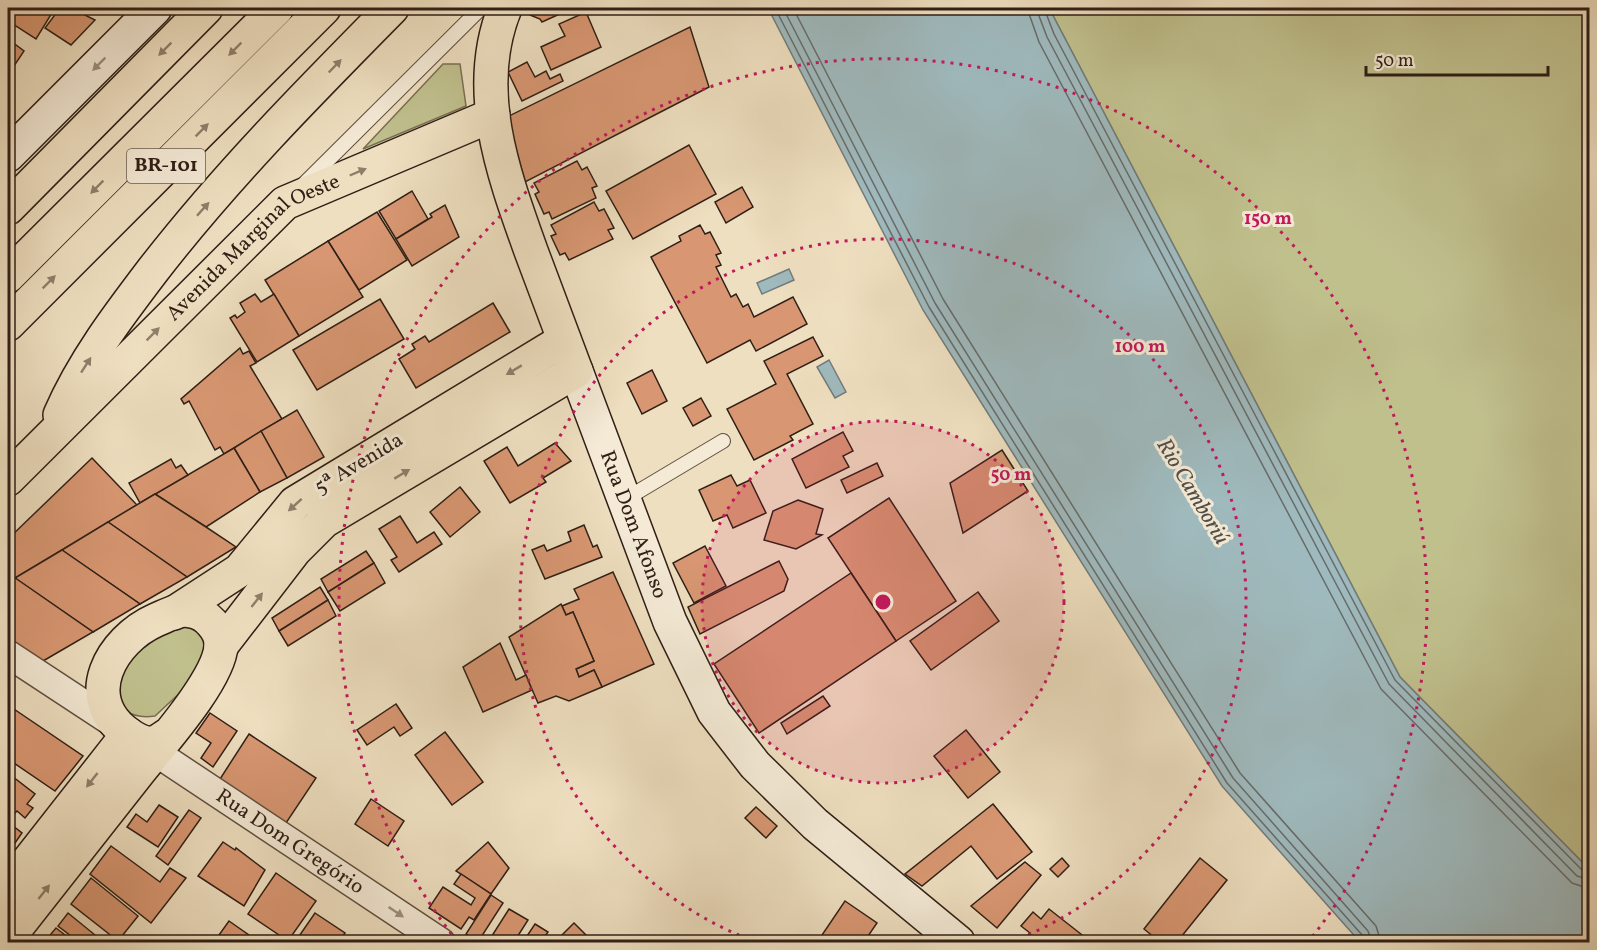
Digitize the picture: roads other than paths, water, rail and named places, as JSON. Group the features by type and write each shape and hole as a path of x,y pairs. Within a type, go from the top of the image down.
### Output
{"main road":[{"path":"8,208 206,8"},
{"name":"BR-101","path":"8,276 277,8"},
{"name":"BR-101","path":"8,324 324,8"},
{"name":"Avenida Marginal Oeste","path":"51,436 73,384 115,319 186,228 271,132 392,8"},
{"name":"Rua Dom Afonso","path":"505,8 492,52 490,81 500,158 564,340 690,668 714,712 755,765 814,824 958,942"},
{"path":"12,144 145,10"},
{"name":"Avenida Marginal Oeste","path":"8,479 285,203 493,115"},
{"name":"5ª Avenida","path":"174,613 240,570 295,503 564,340"},
{"name":"5ª Avenida","path":"221,646 295,550 324,521 576,371"},
{"path":"8,887 143,738 204,685 221,646 218,632 200,614 189,610 174,613 150,623 125,641 114,654 105,672 103,694 107,708 143,738"},
{"path":"8,938 143,738"}],"street":[{"name":"Rua Dom Gregório","path":"8,654 143,738 441,942"}],"lane":[{"path":"285,203 481,8"},
{"path":"624,500 723,441"}],"water":[{"name":"Rio Camboriú","path":"768,8 1049,8 1400,677 1589,869 1589,942 1360,942 1222,786 923,310"},
{"path":"789,269 794,280 762,294 757,283"},
{"path":"829,360 846,392 835,398 817,367"}]}
